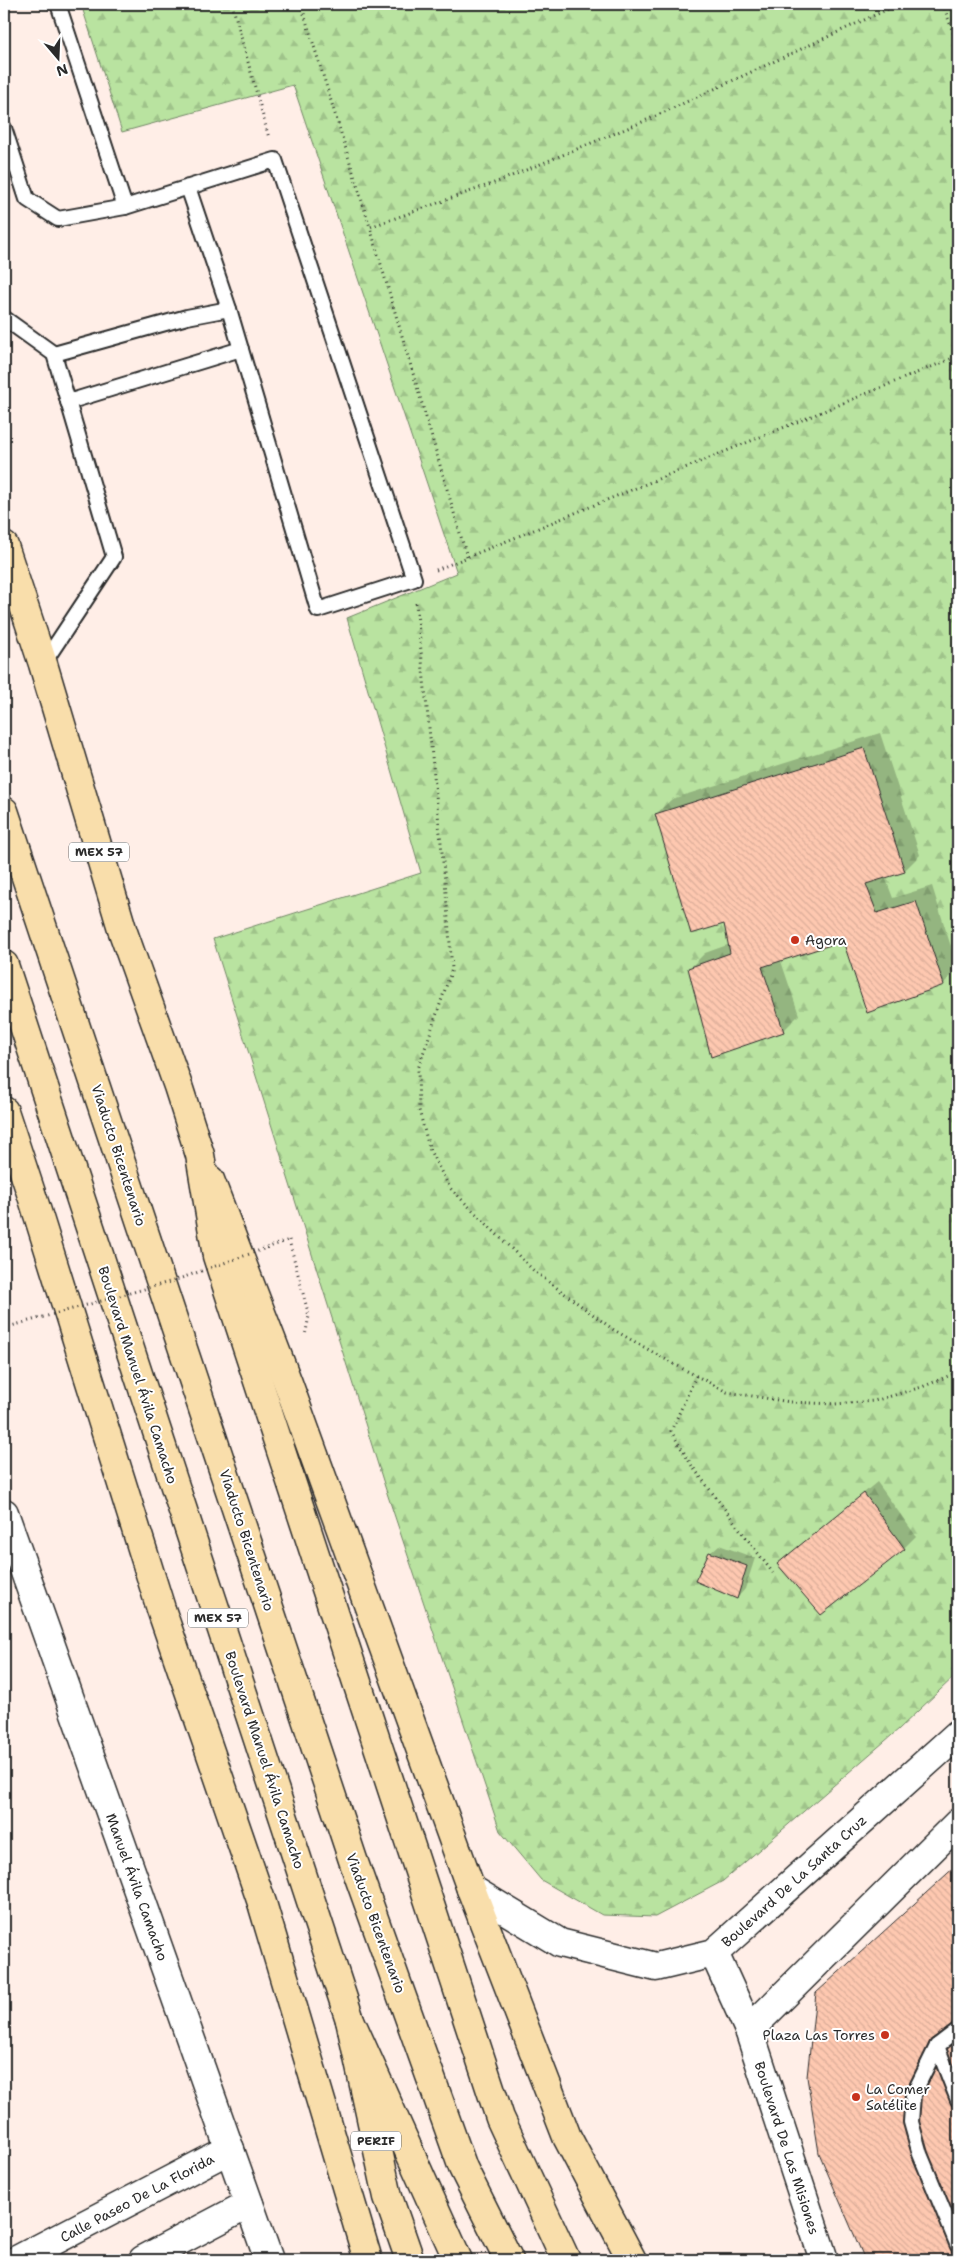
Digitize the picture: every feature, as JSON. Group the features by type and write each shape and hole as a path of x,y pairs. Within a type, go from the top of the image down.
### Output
{"main road":[{"name":"MEX 57","path":"4,546 43,664 123,932 178,1086 200,1155 217,1256 500,2118 566,2260"},
{"name":"Viaducto Bicentenario","path":"4,811 353,1860 463,2168 509,2260"},
{"name":"Boulevard Manuel Ávila Camacho","path":"4,965 350,2020 458,2260"},
{"path":"4,1110 161,1609 262,1903 368,2260"},
{"path":"200,1155 288,1383 471,1889 567,2137 632,2260"},
{"name":"Manuel Ávila Camacho","path":"4,1513 248,2204 270,2260"},
{"name":"Boulevard De La Santa Cruz","path":"471,1889 560,1943 656,1967 714,1953 958,1734"},
{"path":"749,2030 958,1823"},
{"name":"Boulevard De Las Misiones","path":"714,1953 749,2030 824,2260"},
{"name":"PERIF","path":"350,2020 388,2197 410,2260"},
{"name":"Calle Paseo De La Florida","path":"17,2260 230,2149"},
{"path":"143,2260 248,2204"}],"lane":[{"path":"58,4 124,207"},
{"path":"4,128 28,199 58,219 124,207 188,187 276,160 414,579 318,610 229,309 188,187"},
{"path":"54,354 187,317 229,309"},
{"path":"4,318 54,354 114,556 43,664"},
{"path":"68,402 241,349"},
{"path":"958,2030 936,2046 913,2095 911,2122 920,2154 958,2246"},
{"path":"936,2046 958,2100"}],"path":[{"path":"232,4 276,160"},
{"path":"301,4 370,227 467,557"},
{"path":"370,227 497,182 647,120 899,4"},
{"path":"943,4 958,46"},
{"path":"958,356 414,579 445,881 452,969 418,1069 419,1110 430,1151 450,1188 534,1271 614,1330 727,1392 790,1402 835,1404 874,1401 922,1387 958,1372"},
{"path":"4,1328 173,1282 288,1240 309,1316"},
{"path":"696,1376 671,1431 692,1466 773,1573"}],"green space":[{"path":"81,4 958,4 958,1673 899,1729 723,1881 655,1917 602,1915 541,1880 500,1831 385,1487 213,939 421,873 347,618 457,573 293,85 122,132"}],"building":[{"path":"864,748 905,872 866,884 877,913 916,901 944,985 867,1013 843,941 762,967 784,1032 711,1057 688,968 730,953 724,924 691,934 655,814"},
{"path":"864,1493 905,1549 821,1615 777,1564"},
{"path":"709,1552 747,1566 737,1599 695,1581"},
{"name":"Plaza Las Torres","path":"958,1864 958,2260 865,2260 819,2153 807,2077 816,1993"}],"place":[{"name":"Agora","path":"795,940"},
{"name":"Plaza Las Torres","path":"885,2035"},
{"name":"La Comer Satélite","path":"856,2097"}]}
